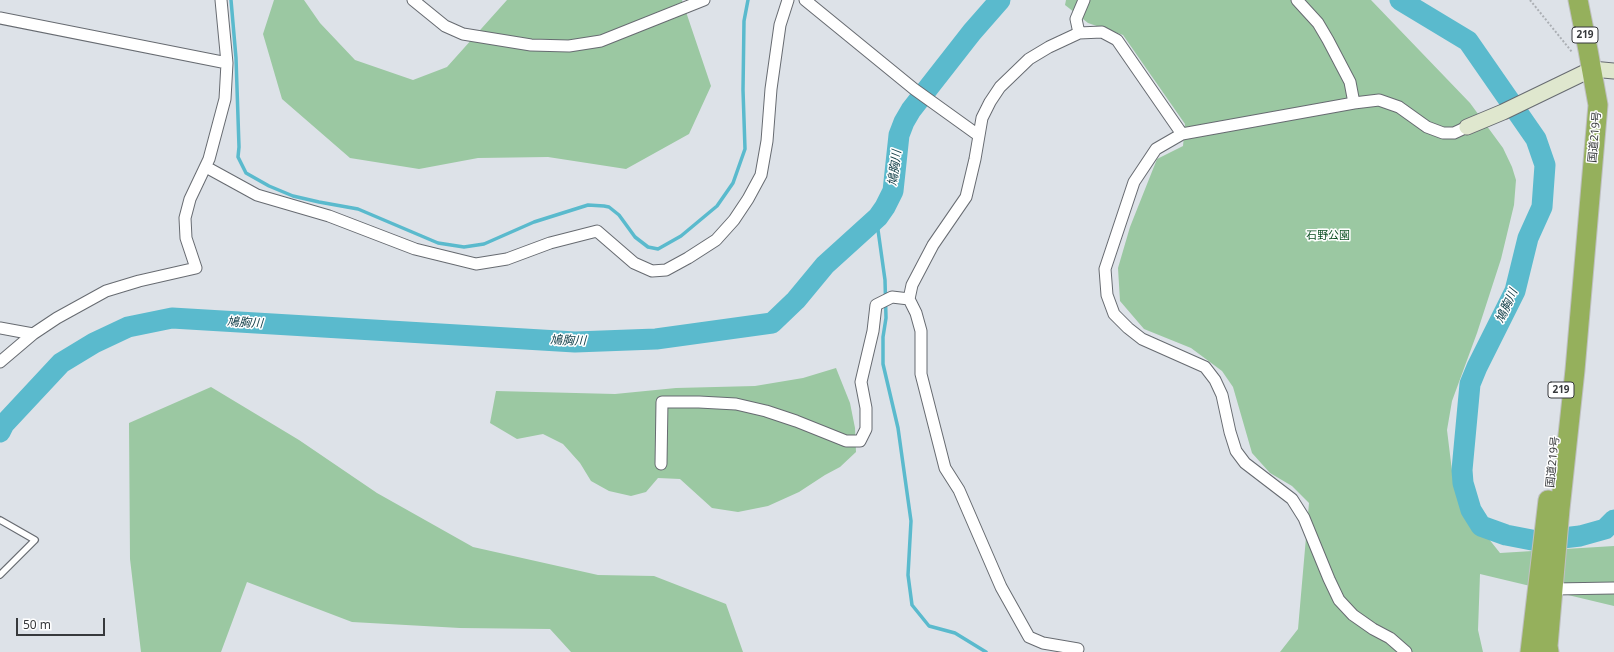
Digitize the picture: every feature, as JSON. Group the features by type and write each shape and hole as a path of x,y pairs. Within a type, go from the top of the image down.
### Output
{"highway":[{"name":"国道219号","path":"1549,652 1550,577 1567,336 1584,275 1598,105 1578,0"},
{"name":"国道219号","path":"1530,652 1550,577"}],"street":[{"path":"0,362 32,334 57,318 106,291 139,280 196,268 186,238 185,218 190,199 206,167 225,100 227,62 221,0"},
{"path":"413,0 445,26 463,34 531,45 569,46 601,41 704,0"},
{"path":"206,167 257,194 329,216 415,249 476,264 507,259 550,243 597,231 634,263 652,271 666,270 716,240 748,199 761,176 767,141 771,89 780,25 788,0"},
{"path":"805,0 914,89 978,135"},
{"path":"1079,33 1076,19 1084,0"},
{"path":"1297,0 1318,23 1328,40 1350,82 1354,102"},
{"path":"0,18 227,62"},
{"path":"1078,649 1043,643 1029,637 1001,587 959,490 945,468 921,374 921,331 909,299 912,285 923,262 966,197 975,159 982,118 990,102 1000,87 1029,59 1079,33 1102,32 1117,40 1182,134"},
{"path":"1406,652 1390,638 1373,629 1353,615 1340,600 1329,580 1304,518 1292,499 1280,488 1245,463 1236,450 1230,432 1222,395 1216,380 1205,367 1142,339 1114,314 1107,295 1105,269 1134,182 1156,149 1182,134 1354,102 1379,100 1399,107 1427,127 1443,133 1454,133 1592,69 1614,71"},
{"path":"661,464 662,402 736,404 766,411 796,421 846,441 860,441 866,429 866,408 861,382 874,330 876,305 892,297 909,299"},
{"path":"0,328 32,334"},
{"path":"1550,577 1614,588"}],"lane":[{"path":"0,520 35,540 0,576"}],"path":[{"path":"1530,0 1573,53"}],"green space":[{"path":"274,0 304,0 320,23 355,60 413,80 447,67 507,0 682,0 711,86 689,134 626,169 548,157 478,158 419,169 350,158 282,99 263,34"},
{"name":"石野公園","path":"1066,0 1371,0 1470,103 1503,148 1516,180 1514,205 1501,259 1477,333 1452,401 1447,430 1452,471 1481,526 1481,529 1500,553 1614,546 1614,606 1480,574 1478,630 1483,652 1280,652 1298,629 1309,503 1292,486 1270,473 1252,453 1233,387 1222,371 1191,348 1144,329 1120,301 1118,268 1130,227 1157,159 1183,146 1185,124 1123,35 1088,23 1065,5"},
{"path":"836,368 850,403 855,428 856,452 840,467 799,492 768,506 738,512 712,508 680,479 658,478 646,492 631,496 609,491 591,481 580,463 563,444 543,434 517,439 490,423 496,391 615,394 676,388 755,386 803,378"},
{"path":"211,387 299,440 377,493 473,547 598,575 654,576 726,604 743,652 571,652 550,629 460,628 352,622 247,582 221,652 141,652 130,559 129,423"}],"waterway":[{"path":"231,0 236,58 239,147 238,157 246,173 269,186 293,196 358,209 438,243 464,247 484,244 534,222 588,205 609,207 619,215 635,237 648,247 658,249 681,236 717,206 733,183 745,149 743,90 744,21 748,0"},
{"name":"鳩胸川","path":"0,432 4,424 61,363 94,343 128,327 172,318 575,342 656,339 772,323 796,300 825,265 878,217 893,191 899,135 904,122 911,110 972,32 1000,0"},
{"name":"鳩胸川","path":"1400,0 1468,41 1536,139 1545,165 1542,207 1528,238 1515,291 1470,384 1462,470 1463,483 1471,510 1481,526 1506,535 1537,541 1580,536 1605,529 1614,520"},
{"path":"878,217 878,230 885,280 886,318 883,337 883,364 898,428 911,521 908,575 912,605 929,626 955,633 986,652"}]}
